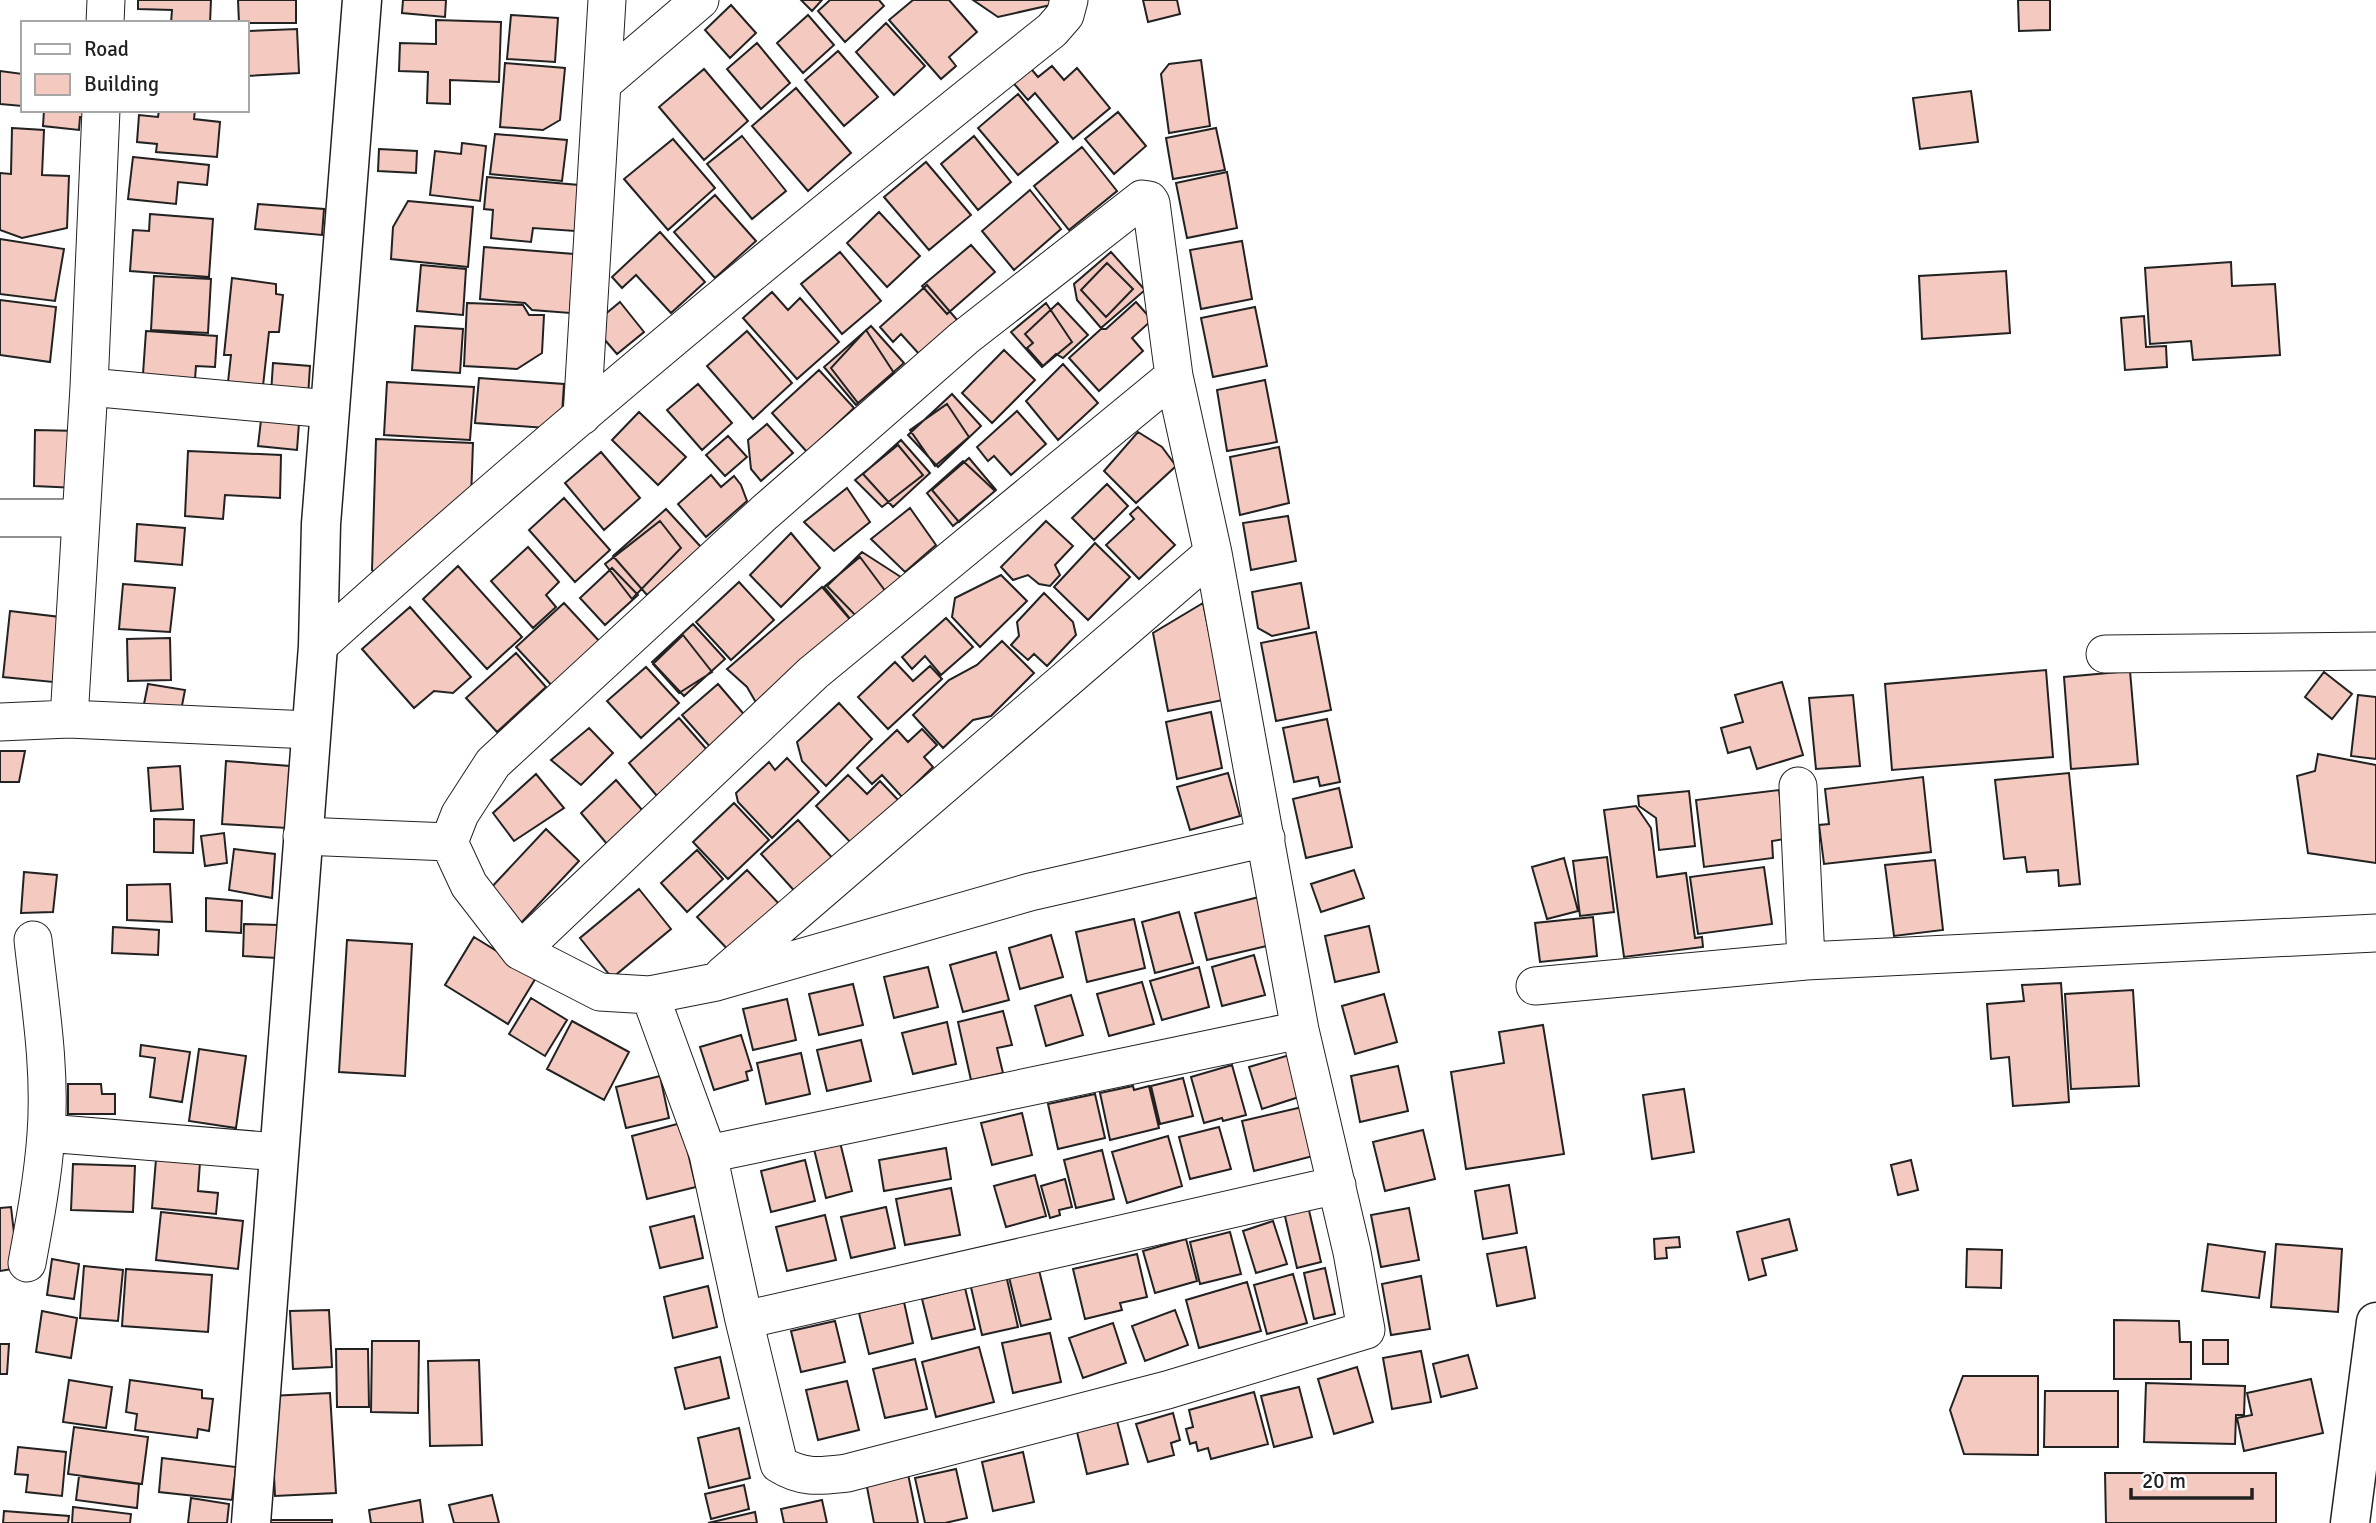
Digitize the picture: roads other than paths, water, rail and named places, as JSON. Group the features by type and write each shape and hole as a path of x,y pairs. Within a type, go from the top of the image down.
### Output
{"street":[{"path":"105,21 106,0"},
{"path":"251,1523 318,646 321,524 329,409 362,0"},
{"path":"582,416 607,0"},
{"path":"604,82 700,0"},
{"path":"318,646 412,561 582,416 873,172 1052,30 1065,15 1069,0"},
{"path":"69,719 89,387 101,112"},
{"path":"650,995 708,1154 779,1464 794,1473 818,1476 847,1473 1167,1390 1366,1330 1337,1185 1300,1030 1266,838 1213,553 1174,376 1151,203 1142,199 954,347 764,513 523,735 493,763 472,792 449,842 469,885 520,951 600,992 650,995 716,982 1030,892 1266,838"},
{"path":"520,951 813,673 1174,376"},
{"path":"89,387 329,409"},
{"path":"0,517 81,518"},
{"path":"716,982 1213,553"},
{"path":"2105,654 2376,651"},
{"path":"0,722 69,719 310,730"},
{"path":"1798,786 1806,961"},
{"path":"302,836 449,842"},
{"path":"1535,986 1806,961 2376,933"},
{"path":"27,1263 47,1133 47,1076 33,940"},
{"path":"708,1154 1300,1030"},
{"path":"47,1133 278,1152"},
{"path":"744,1320 1337,1185"},
{"path":"2350,1523 2376,1322"}]}
